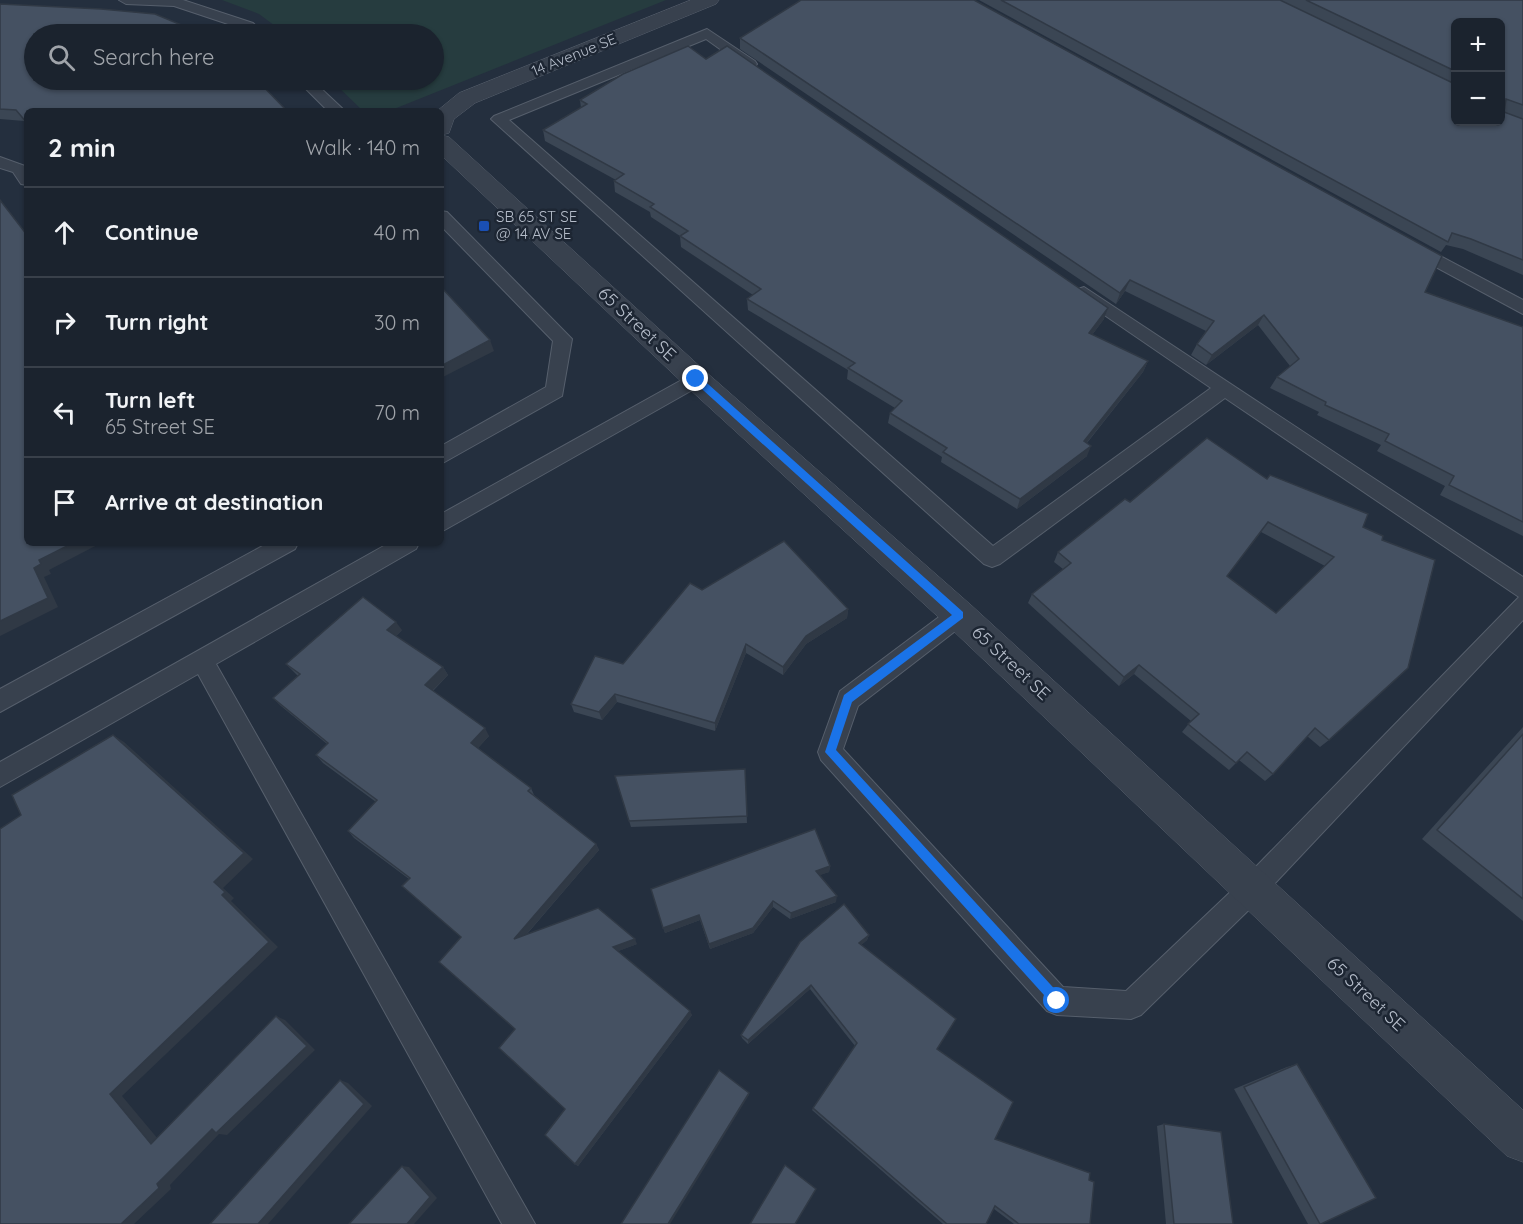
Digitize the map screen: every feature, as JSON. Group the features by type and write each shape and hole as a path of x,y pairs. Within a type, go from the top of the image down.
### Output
{"street":[{"name":"14 Avenue SE","path":"444,127 467,98 709,0"},
{"name":"65 Street SE","path":"444,131 696,379 959,615 1523,1140"}],"lane":[{"path":"126,0 175,2 242,24"},
{"path":"765,74 706,33 499,119 992,558 1222,389"},
{"path":"315,90 334,108"},
{"path":"0,162 19,169 24,176"},
{"path":"444,219 563,339 555,391 444,454"},
{"path":"1399,240 1523,308"},
{"path":"1067,282 1222,389 1523,589"},
{"path":"444,522 696,379"},
{"path":"0,701 282,546"},
{"path":"0,775 403,546"},
{"path":"959,615 848,699 830,752 1057,1001 1131,1005 1253,888 1523,605"},
{"path":"202,660 519,1224"}],"green space":[{"path":"222,0 666,0 444,89 444,24 272,24 259,14"},
{"path":"341,90 441,90 396,108 360,108"}],"building":[{"path":"801,0 974,0 1442,256 1425,292 1523,327 1523,522 1449,485 1454,476 1385,441 1389,434 1325,405 1326,402 1277,377 1299,359 1264,315 1212,355 1197,344 1214,321 1130,280 1120,293 740,38"},
{"path":"1001,0 1280,0 1451,82 1451,126 1505,126 1505,112 1523,119 1523,260 1452,233 1448,242"},
{"path":"1306,0 1523,0 1523,105 1506,99 1505,106 1505,18 1451,18 1451,69"},
{"path":"0,4 155,14 179,24 24,24 24,90 267,90 284,108 24,108 24,119 16,110 0,109"},
{"path":"688,46 706,59 727,46 1108,308 1089,333 1148,361 1084,441 1091,446 1020,499 943,452 947,448 890,413 902,401 848,368 855,363 747,299 761,289 680,236 688,231 650,207 654,204 614,181 624,174 543,130 587,104 580,100 623,74"},
{"path":"0,200 24,231 24,546 67,546 39,560 41,564 34,568 48,598 0,621"},
{"path":"444,290 490,340 444,364"},
{"path":"1207,438 1267,479 1270,475 1368,514 1363,527 1383,536 1382,540 1435,560 1408,668 1329,740 1315,728 1273,774 1247,752 1236,763 1188,724 1199,714 1139,665 1124,677 1032,594 1071,563 1058,552 1125,499 1130,502","holes":["1268,522 1334,557 1276,613 1227,576"]},
{"path":"784,541 848,609 806,636 783,667 746,644 715,723 615,694 599,712 571,704 595,656 623,664 690,583 702,590"},
{"path":"363,597 396,622 387,630 443,667 425,685 485,728 471,743 531,788 528,791 596,844 514,939 598,908 635,939 613,947 690,1011 575,1164 545,1135 565,1109 499,1048 515,1029 439,962 461,937 402,886 410,878 348,831 377,800 316,755 328,743 273,698 300,674 286,664"},
{"path":"1523,734 1523,899 1437,830"},
{"path":"113,735 244,853 214,882 225,892 222,895 269,942 110,1094 151,1144 276,1016 307,1046 216,1133 212,1129 157,1184 159,1188 121,1224 0,1224 0,829 21,815 12,795"},
{"path":"745,769 747,816 629,821 615,776"},
{"path":"815,829 830,866 816,871 837,896 791,913 773,901 753,928 709,944 699,915 663,928 651,889"},
{"path":"844,904 869,935 859,943 956,1019 937,1049 1013,1102 995,1139 1090,1173 1089,1180 1094,1182 1090,1224 1019,1224 995,1206 986,1224 947,1224 813,1108 857,1043 811,985 748,1040 741,1035 800,942"},
{"path":"1297,1064 1376,1198 1321,1224 1244,1087"},
{"path":"719,1070 749,1093 668,1224 621,1224"},
{"path":"340,1080 364,1104 258,1224 210,1224"},
{"path":"1164,1124 1221,1132 1233,1224 1174,1224"},
{"path":"785,1165 816,1189 795,1224 750,1224"},
{"path":"402,1166 430,1197 407,1224 349,1224"}],"place":[{"name":"SB 65 ST SE @ 14 AV SE","path":"484,226"}],"route":[{"path":"696,379 959,615 848,699 830,752 1057,1001"}]}
